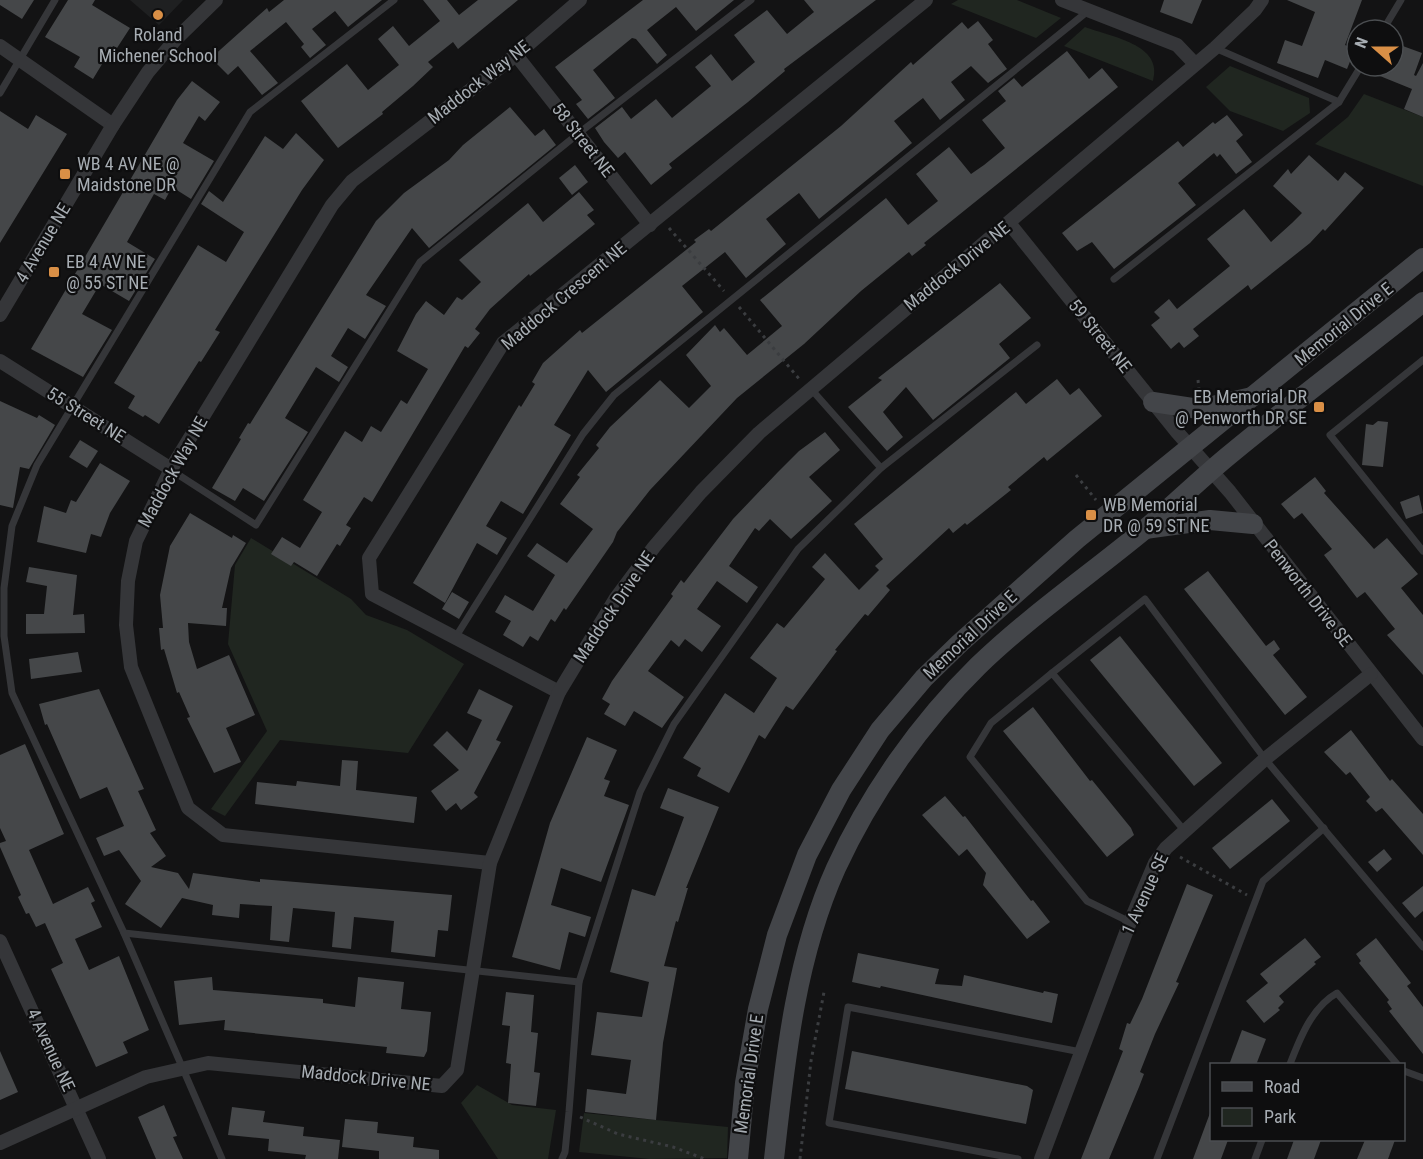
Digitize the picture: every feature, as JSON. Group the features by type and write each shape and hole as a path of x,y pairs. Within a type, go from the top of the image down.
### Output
{"main road":[{"name":"Memorial Drive E","path":"738,1159 745,1083 758,1009 777,935 807,855 841,790 880,730 938,664 1077,539 1423,258"},
{"name":"Memorial Drive E","path":"774,1159 793,1013 808,945 836,868 906,749 979,666 1055,599 1145,529 1212,471 1423,302"},
{"path":"1153,402 1199,409 1257,395"},
{"path":"1145,529 1210,520 1253,524"}],"street":[{"name":"4 Avenue NE","path":"0,315 112,125 148,72 176,39 216,0"},
{"name":"Maddock Way NE","path":"490,863 223,835 188,808 131,667 126,625 128,581 136,541 171,469 332,205 352,181 516,55 580,0"},
{"name":"Maddock Crescent NE","path":"559,692 372,594 369,558 503,343 926,0"},
{"path":"1062,0 1177,45 1195,64"},
{"name":"Maddock Drive NE","path":"0,1143 146,1077 208,1063 442,1086 457,1070 490,863 559,692 616,598 654,547 701,492 759,433 810,387 1009,224 1215,48 1255,10 1262,0"},
{"path":"0,46 112,125"},
{"name":"58 Street NE","path":"516,55 650,225"},
{"name":"59 Street NE","path":"1009,224 1191,448"},
{"name":"55 Street NE","path":"0,362 171,469"},
{"name":"Penworth Drive SE","path":"1191,448 1212,471 1423,739"},
{"name":"1 Avenue SE","path":"1041,1159 1130,922 1155,863 1183,829 1265,759 1371,674"},
{"name":"4 Avenue NE","path":"0,941 99,1159"}],"lane":[{"path":"0,93 55,0"},
{"path":"222,1159 124,933 12,693 4,636 4,588 12,526 37,465 250,112 393,0"},
{"path":"171,469 256,525 420,262 579,133 751,0"},
{"path":"1390,18 1401,0"},
{"path":"455,638 583,434 614,396 1089,10"},
{"path":"1215,48 1339,102"},
{"path":"1114,279 1339,102 1354,78"},
{"path":"562,1159 565,1152 569,1112 579,982 640,792 674,724 798,549 881,468 1037,345"},
{"path":"1423,360 1330,435 1423,551"},
{"path":"810,387 881,468"},
{"path":"1130,922 1087,901 970,757 992,723 1145,598 1265,759 1423,947"},
{"path":"1052,673 1183,829"},
{"path":"1156,1159 1263,881 1324,828"},
{"path":"124,933 579,982"},
{"path":"1291,1063 1297,1046 1321,1002 1336,993 1395,1063"},
{"path":"1018,1159 829,1123 848,1007 1081,1053"},
{"path":"1405,1071 1423,1078"},
{"path":"1255,1159 1262,1141"}],"path":[{"path":"1076,475 1101,506"},
{"path":"1166,848 1256,898"},
{"path":"800,1159 811,1061 824,993"},
{"path":"569,1112 618,1134 673,1147 705,1159"}],"shaded area":[{"name":"Roland Michener School","path":"130,0 183,0 159,25"}],"green space":[{"path":"958,0 1017,0 1061,18 1036,38 951,4"},
{"path":"1085,27 1121,39 1143,50 1151,58 1154,68 1153,81 1064,46"},
{"path":"1230,66 1309,98 1310,113 1283,131 1230,111 1206,87"},
{"path":"1364,94 1423,117 1423,186 1315,144 1348,117"},
{"path":"251,538 351,599 366,615 407,630 464,664 408,753 280,740 225,816 211,809 267,731 228,644 235,565"},
{"path":"477,1085 512,1105 556,1110 548,1159 498,1159 461,1103"},
{"path":"584,1113 728,1127 727,1158 650,1159 579,1152"}],"building":[{"path":"0,0 34,0 22,19 0,5"},
{"path":"68,0 95,0 92,5 130,28 117,48 113,46 93,79 74,67 80,57 45,37"},
{"path":"284,0 382,0 348,27 335,11 312,29 326,45 310,58 301,47 304,44 286,22 250,51 278,83 262,95 238,66 228,75 211,58 267,8 269,12"},
{"path":"423,0 447,0 459,15 478,0 518,0 458,49 453,42 428,62 433,67 382,112 383,114 338,148 301,101 347,64 368,90 399,65 378,39 393,26 409,46 440,21"},
{"path":"643,0 734,0 696,31 676,7 647,30 667,55 657,64 636,39 632,38 593,70 615,98 588,119 576,104 582,100 555,67"},
{"path":"804,0 876,0 784,69 785,71 748,102 669,164 672,168 651,185 625,152 618,158 604,142 595,128 622,107 631,119 656,99 672,118 711,86 695,67 711,54 732,81 755,62 734,35 767,10 787,34 814,12"},
{"path":"1164,0 1202,0 1192,24 1160,12"},
{"path":"1287,0 1362,0 1355,18 1345,18 1345,68 1325,60 1318,78 1277,63 1285,40 1302,46 1315,12"},
{"path":"978,21 993,40 988,44 1007,69 988,83 971,66 951,82 965,100 940,120 923,98 894,121 912,143 819,219 799,193 766,219 786,244 746,278 725,252 682,286 703,312 606,392 588,370 554,425 571,435 523,514 501,501 486,526 507,538 497,555 477,543 445,603 413,583 519,405 521,407 535,384 532,382 543,363 580,330 582,333 696,242 694,240 709,229 711,231 841,126 911,62 913,65 962,22 968,29"},
{"path":"1405,47 1422,53 1414,75 1416,76 1423,63 1423,117 1404,109 1412,89 1385,78 1405,78"},
{"path":"1067,51 1089,79 1102,68 1118,87 924,243 926,245 912,256 909,252 861,291 804,344 737,398 650,490 617,532 613,542 566,610 564,608 555,622 551,619 538,641 530,636 523,647 503,635 511,621 495,612 505,595 533,611 555,575 527,556 537,543 567,563 593,529 560,504 580,477 577,475 599,448 596,445 610,427 660,380 689,408 711,386 686,355 715,325 720,332 724,328 747,355 782,326 760,300 886,198 908,225 938,201 916,174 949,147 971,174 1005,148 982,120 1006,101 998,91 1014,78 1022,87"},
{"path":"192,81 220,102 205,121 199,116 183,143 214,161 191,199 172,187 165,200 154,194 127,242 155,259 129,301 100,284 82,314 112,330 83,377 31,349 177,100"},
{"path":"510,107 535,136 544,129 556,145 429,248 412,228 366,295 386,306 365,339 348,328 331,356 348,367 339,382 316,367 285,418 308,432 264,501 243,488 235,501 212,488 248,423 250,424 376,221 404,193 449,160 463,145"},
{"path":"0,111 28,129 36,115 67,134 0,243"},
{"path":"1227,115 1243,135 1236,141 1252,162 1236,174 1220,154 1217,157 1214,153 1178,183 1196,205 1114,269 1092,242 1077,251 1062,233 1178,141 1183,147 1213,122 1215,124"},
{"path":"296,133 324,160 302,190 215,330 220,332 159,424 145,415 143,417 128,408 135,396 114,383 198,245 226,262 244,232 201,204 209,191 223,202 265,136 283,149"},
{"path":"1309,155 1338,181 1345,172 1364,188 1325,231 1323,229 1310,243 1251,290 1248,285 1193,329 1199,336 1184,348 1179,342 1171,349 1151,325 1160,318 1154,312 1169,299 1177,309 1230,266 1207,239 1244,209 1271,242 1302,213 1273,186 1288,169 1291,174"},
{"path":"575,165 588,182 572,195 559,178"},
{"path":"579,192 594,210 587,215 595,224 530,276 529,274 490,309 475,329 480,333 468,348 465,346 372,502 364,497 346,525 351,528 340,546 337,544 317,576 294,562 291,566 271,554 282,537 300,548 322,512 303,500 345,431 362,442 371,426 381,432 401,400 407,404 428,369 397,351 416,314 426,301 444,315 457,297 462,300 481,282 459,260 528,203 543,222"},
{"path":"1000,283 1031,318 999,344 1010,358 933,420 906,387 883,412 903,437 887,451 848,407 882,380 878,378"},
{"path":"1057,379 1070,395 1079,388 1102,416 1047,461 1044,457 1008,487 1011,490 967,525 965,523 953,533 949,528 886,586 890,590 868,616 865,614 835,650 837,651 793,710 786,706 765,739 759,735 729,793 697,776 701,768 683,758 725,693 754,713 777,678 750,658 777,623 784,628 825,579 812,567 825,553 859,590 879,570 875,566 883,559 854,524 1016,392 1026,404"},
{"path":"0,401 37,418 39,415 55,425 29,469 20,467 13,508 0,505"},
{"path":"1378,421 1388,422 1383,467 1362,465 1366,424 1373,425"},
{"path":"825,432 840,450 809,477 832,501 791,539 770,519 759,531 755,528 729,566 758,587 747,603 717,581 697,609 721,626 702,652 685,639 679,647 671,640 648,671 684,697 662,728 634,711 625,726 604,714 610,704 602,699 612,681 673,596 671,594 681,580 684,583 733,519 778,472 799,451"},
{"path":"80,440 98,451 87,468 69,457"},
{"path":"100,463 130,481 110,513 101,537 91,534 86,553 37,542 44,506 66,513 71,500 76,502"},
{"path":"1315,477 1326,491 1324,493 1374,549 1387,538 1418,574 1401,588 1423,615 1423,675 1387,635 1395,629 1365,592 1357,598 1324,555 1332,549 1302,513 1294,519 1281,504"},
{"path":"1419,495 1423,513 1406,519 1400,502"},
{"path":"190,513 232,538 233,535 246,543 231,568 222,608 227,608 226,626 188,623 189,642 197,669 229,655 255,715 226,728 241,762 214,773 187,718 190,717 179,692 177,693 164,649 161,650 159,628 163,628 160,595 170,546"},
{"path":"29,567 77,575 73,615 84,614 85,633 26,634 26,614 44,614 47,586 26,582"},
{"path":"1208,571 1266,646 1274,640 1280,649 1273,655 1307,697 1285,715 1184,589"},
{"path":"452,592 469,602 459,619 442,609"},
{"path":"1120,636 1222,763 1194,786 1090,660"},
{"path":"78,652 82,672 31,679 29,659"},
{"path":"99,689 144,789 138,791 156,830 150,833 166,856 151,867 178,873 189,889 193,873 260,882 260,879 452,895 448,931 438,930 435,957 391,952 394,921 354,917 351,949 332,947 335,912 293,908 289,942 270,940 272,906 240,904 239,918 212,915 213,905 182,898 161,928 125,904 141,881 119,850 104,856 96,838 124,826 107,787 80,799 47,724 45,725 39,704"},
{"path":"479,689 513,706 496,740 501,742 474,793 478,797 461,810 456,803 446,811 431,791 459,770 433,745 447,731 467,751 482,720 467,713"},
{"path":"1033,707 1090,781 1092,780 1131,828 1134,835 1107,857 1003,731"},
{"path":"1351,730 1390,781 1392,779 1423,814 1423,855 1382,808 1376,812 1366,801 1370,797 1350,772 1346,775 1324,752"},
{"path":"587,737 617,750 604,779 610,781 604,796 629,805 601,882 561,868 551,905 591,917 585,937 569,932 560,970 512,957 550,823"},
{"path":"25,744 64,834 29,850 53,904 88,887 95,901 91,903 102,927 75,939 89,970 119,956 149,1030 123,1042 128,1053 96,1067 51,969 63,963 45,923 36,927 29,913 26,914 18,897 21,895 0,847 0,843 6,841 0,828 0,755"},
{"path":"342,760 358,761 356,790 417,797 414,823 255,804 257,782 296,786 297,781 340,786"},
{"path":"668,788 719,807 686,888 688,888 664,966 677,968 663,1043 656,1120 585,1112 587,1089 626,1094 631,1060 591,1055 597,1012 642,1017 649,982 610,972 632,889 655,896 684,817 660,808"},
{"path":"945,796 963,817 965,816 1050,922 1027,939 983,885 986,873 967,849 959,856 922,815"},
{"path":"1272,799 1290,821 1230,869 1212,848"},
{"path":"1384,849 1392,859 1377,872 1368,862"},
{"path":"1187,884 1213,895 1176,982 1179,983 1140,1072 1144,1074 1139,1087 1109,1159 1081,1159 1123,1051 1119,1049 1127,1023 1130,1024 1142,999"},
{"path":"1423,886 1423,911 1415,918 1402,903"},
{"path":"1305,938 1321,957 1279,996 1284,1002 1278,1008 1280,1010 1264,1023 1246,1001 1268,983 1260,974"},
{"path":"1376,938 1411,983 1407,986 1423,1007 1423,1054 1389,1011 1392,1009 1387,1002 1389,1000 1359,963 1361,961 1356,954"},
{"path":"858,953 939,969 935,984 962,986 964,975 1043,993 1044,991 1058,994 1052,1023 881,986 880,988 852,982"},
{"path":"212,977 213,990 323,999 323,1003 355,1007 358,977 404,982 401,1009 431,1012 427,1051 424,1057 386,1053 387,1047 224,1030 225,1020 179,1025 174,981"},
{"path":"506,992 534,995 531,1032 538,1033 534,1072 540,1073 536,1106 508,1103 511,1064 506,1063 510,1026 502,1025"},
{"path":"1242,1030 1266,1039 1257,1063 1230,1063"},
{"path":"0,1051 18,1092 0,1100"},
{"path":"852,1051 1027,1086 1033,1090 1026,1124 845,1089"},
{"path":"164,1105 177,1136 173,1137 183,1159 156,1159 138,1117"},
{"path":"232,1107 265,1111 263,1122 304,1127 303,1136 340,1140 338,1159 305,1159 306,1155 268,1151 269,1139 228,1135"},
{"path":"1210,1113 1210,1141 1228,1141 1221,1159 1193,1159"},
{"path":"345,1119 378,1122 377,1133 414,1137 413,1147 439,1150 439,1159 379,1159 379,1151 342,1147"},
{"path":"1294,1141 1321,1141 1314,1159 1287,1159"},
{"path":"1365,1141 1395,1141 1388,1159 1357,1159"}],"place":[{"name":"Roland Michener School","path":"158,15"},
{"name":"WB 4 AV NE @ Maidstone DR","path":"65,174"},
{"name":"EB 4 AV NE @ 55 ST NE","path":"54,272"},
{"name":"EB Memorial DR @ Penworth DR SE","path":"1319,407"},
{"name":"WB Memorial DR @ 59 ST NE","path":"1091,515"}]}
